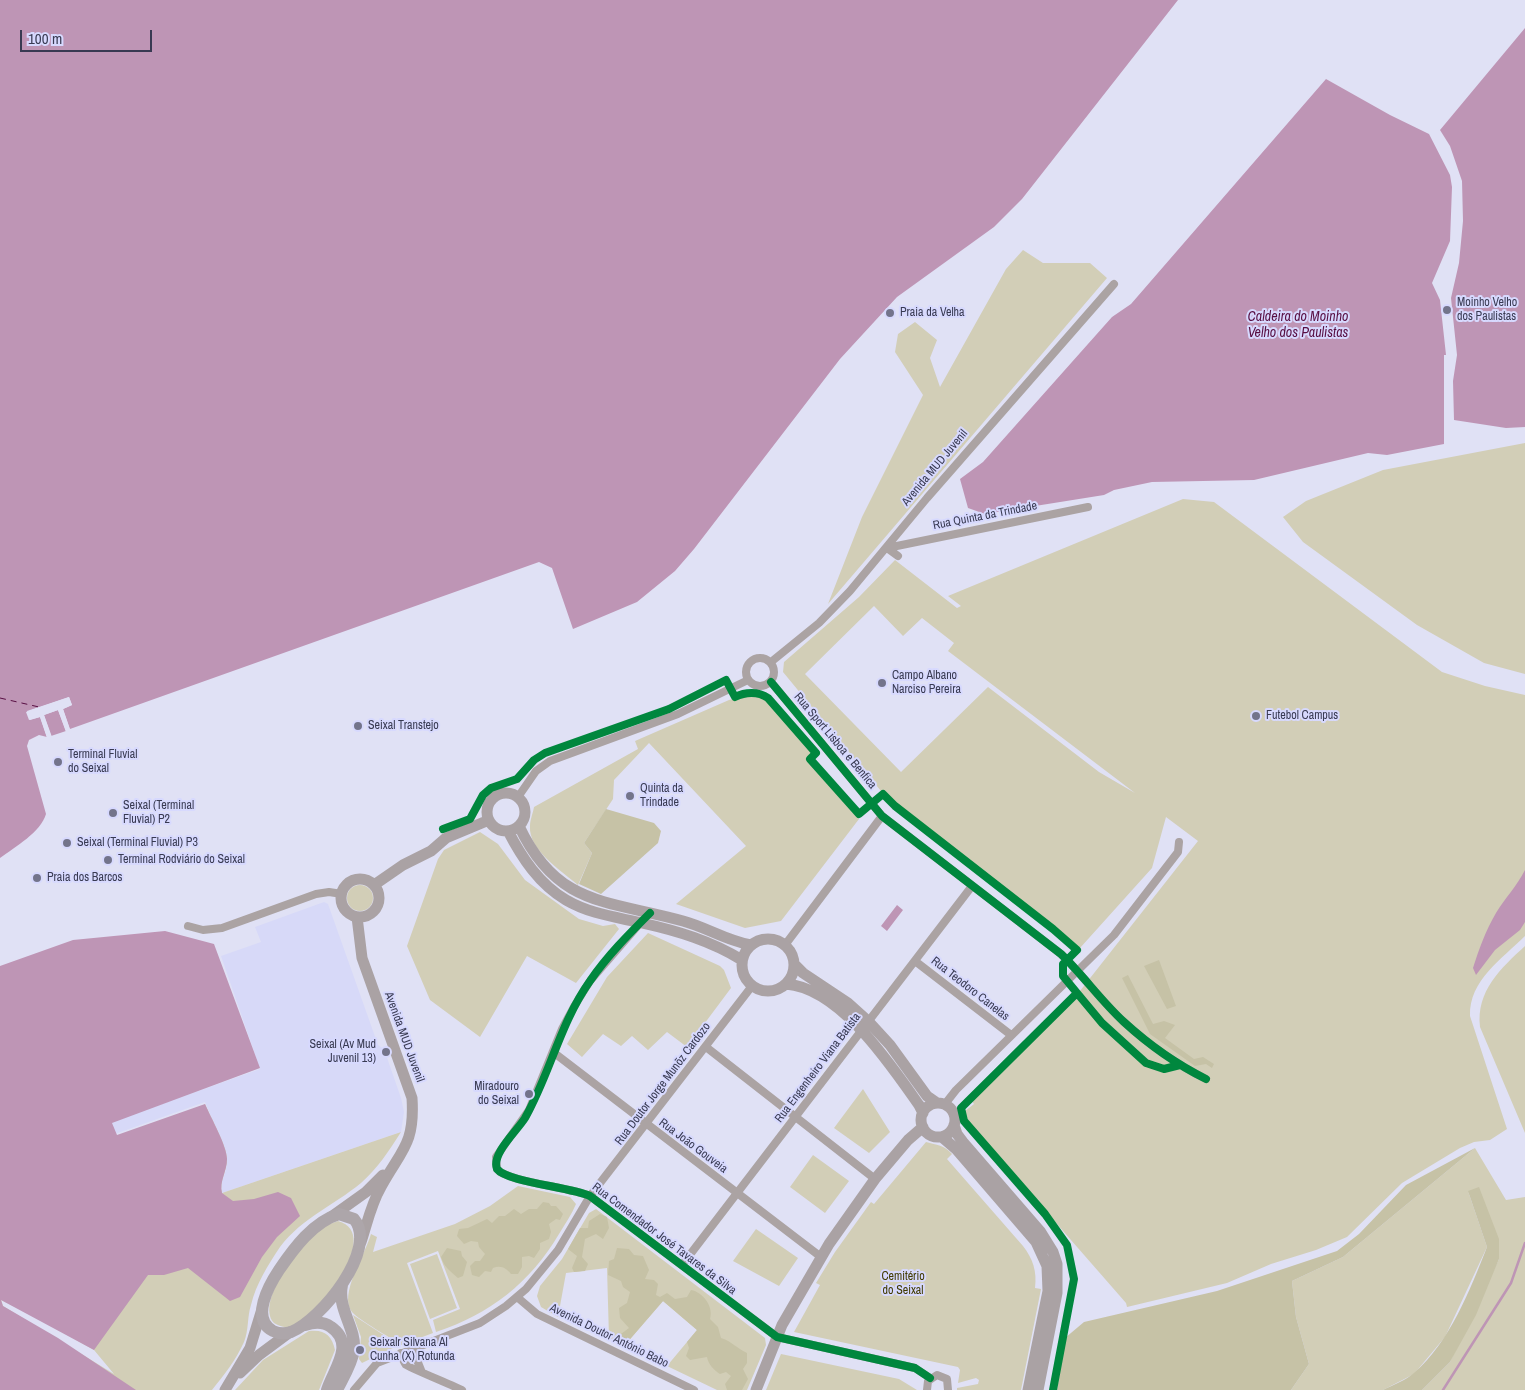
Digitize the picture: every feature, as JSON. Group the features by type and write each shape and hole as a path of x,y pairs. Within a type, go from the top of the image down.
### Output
{"main road":[{"path":"504,793 518,797 525,812 524,820 519,826 508,831 500,830 489,820 488,806 498,795 504,793"},
{"path":"374,885 403,865 431,851 446,838 489,820"},
{"path":"519,826 537,859 559,880 572,889 609,905 650,913 699,926 732,941 751,945 765,939 779,941 790,951 794,964 803,973 843,999 865,1025 919,1105 923,1113 923,1127 931,1135 942,1137 954,1147 1036,1242 1047,1266 1048,1291 1028,1390"},
{"path":"508,831 519,854 543,883 581,908 690,935 726,950 742,960"},
{"path":"360,879 374,885 379,897 375,910 370,914 358,917 345,909 342,894 346,886 360,879"},
{"name":"Avenida MUD Juvenil","path":"358,917 362,958 412,1098 413,1118 411,1135 375,1199 361,1242"},
{"path":"751,945 742,960 744,974 752,986 773,991 786,984 794,964"},
{"path":"786,984 801,986 820,997 865,1025 890,1045 927,1096 953,1112 954,1125 962,1141 1048,1242 1058,1264 1057,1293 1038,1390"},
{"path":"923,1113 928,1106 941,1104"},
{"path":"942,1137 950,1132 954,1125"},
{"path":"756,1390 777,1337 821,1257 875,1179 908,1140 923,1127"},
{"name":"Avenida MUD Juvenil","path":"331,1217 366,1192 395,1164"},
{"path":"225,1390 250,1348 274,1277 289,1256 307,1235 331,1217 339,1214 354,1219 361,1232 361,1242 344,1280 327,1304 258,1355 233,1379"},
{"path":"337,1390 354,1350 352,1333 341,1301 344,1280"},
{"path":"262,1308 262,1317 270,1329 281,1334 313,1323 325,1324 334,1329 342,1341 343,1349 341,1359 327,1390"}],"street":[{"name":"Avenida MUD Juvenil","path":"771,662 833,610 887,548 927,498 1114,284"},
{"name":"Rua Quinta da Trindade","path":"887,548 1088,507"},
{"path":"887,548 898,556"},
{"path":"762,657 771,662 774,674 771,682 759,686 748,680 746,670 753,659 762,657"},
{"path":"518,797 536,771 550,761 678,714 748,680"},
{"name":"Rua Sport Lisboa e Benfica","path":"771,682 882,816 1078,970 1123,1020 1185,1069 1206,1079"},
{"path":"785,945 882,816"},
{"path":"941,1104 1114,935 1178,852 1179,842"},
{"name":"Rua Engenheiro Viana Batista","path":"682,1265 972,886"},
{"path":"188,926 212,930 316,894 329,892 342,894"},
{"path":"636,922 650,913"},
{"name":"Rua Comendador José Tavares da Silva","path":"636,922 629,935 590,981 575,1005 552,1052 532,1105 517,1130 499,1153 495,1165 499,1172 506,1176 573,1190 590,1196 777,1337 915,1368 930,1378 937,1374 944,1376 949,1383 948,1390"},
{"name":"Rua Teodoro Canelas","path":"915,961 1011,1035"},
{"name":"Rua Doutor Jorge Munõz Cardozo","path":"354,1390 377,1363 480,1322 517,1297 547,1266 590,1196 752,986"},
{"path":"706,1047 794,1118 875,1179"},
{"name":"Rua João Gouveia","path":"552,1052 821,1257"},
{"name":"Avenida Doutor António Babo","path":"517,1297 537,1314 694,1390"},
{"path":"417,1348 417,1360 421,1370"},
{"path":"402,1353 403,1360 408,1367 421,1370 462,1390"},
{"path":"927,1390 930,1378"}],"shaded area":[{"path":"606,809 654,823 661,831 658,843 601,894 579,884 592,853 584,843"},
{"path":"324,902 328,904 378,1045 384,1049 401,1098 404,1112 401,1132 222,1193 220,1185 226,1170 227,1157 205,1102 115,1134 111,1122 260,1069 221,956 261,942 255,927"},
{"path":"1159,960 1176,1006 1167,1009 1144,966"},
{"path":"1128,975 1153,1024 1164,1021 1175,1025 1165,1038 1194,1059 1203,1057 1214,1064 1212,1068 1206,1064 1195,1066 1150,1034 1122,978"},
{"path":"1475,1148 1343,1257 1292,1281 1296,1317 1309,1364 1291,1390 1057,1390 1065,1338 1084,1322 1217,1291 1337,1251 1359,1234 1406,1185"},
{"path":"1479,1187 1499,1239 1499,1259 1476,1315 1450,1362 1422,1390 1383,1390 1411,1376 1427,1360 1448,1331 1466,1298 1487,1247 1468,1191"},
{"path":"543,1202 556,1206 563,1214 560,1220 556,1219 549,1224 551,1232 549,1239 540,1243 540,1249 534,1258 529,1256 522,1257 522,1267 518,1274 511,1274 505,1269 498,1267 493,1268 491,1272 485,1271 479,1277 472,1275 470,1266 475,1261 480,1261 485,1254 479,1247 478,1242 471,1241 464,1244 457,1236 459,1229 468,1228 487,1219 492,1223 499,1216 505,1216 514,1209 521,1214 529,1209 537,1209"},
{"path":"600,1214 607,1217 609,1228 603,1239 596,1234 585,1239 582,1257 588,1264 585,1271 574,1272 572,1268 577,1256 568,1249 580,1228 588,1228 589,1221"},
{"path":"447,1248 461,1251 462,1256 467,1262 463,1276 458,1278 444,1264 441,1257"},
{"path":"617,1248 629,1249 634,1255 643,1256 649,1270 645,1279 654,1280 658,1284 656,1295 660,1297 667,1293 675,1299 687,1297 691,1290 703,1297 709,1305 710,1319 718,1327 721,1338 747,1353 747,1363 743,1369 748,1379 742,1390 727,1390 725,1384 731,1376 726,1372 720,1374 710,1364 707,1357 690,1360 686,1356 689,1348 687,1342 697,1330 663,1301 625,1345 618,1342 621,1334 629,1328 620,1318 619,1308 627,1303 630,1292 623,1287 621,1281 608,1275 609,1261 614,1259"}],"green space":[{"path":"1023,250 1043,263 1090,263 1107,278 828,604 862,517 923,395 895,352 898,334 915,322 937,340 930,358 940,387 1006,269"},
{"path":"1525,443 1525,674 1484,663 1417,625 1303,542 1283,517 1306,501 1383,470"},
{"path":"1183,499 1214,502 1442,672 1485,686 1525,695 1525,936 1488,971 1481,981 1471,1003 1470,1016 1507,1129 1490,1140 1474,1142 1460,1148 1402,1183 1347,1237 1316,1250 1271,1264 1227,1283 1127,1307 1126,1303 967,1121 965,1111 974,1104 971,1100 1076,996 1198,841 1166,817 1152,868 1080,948 881,791 783,672 784,662 859,597 895,560 957,608 961,606 948,596","holes":["874,606 903,636 922,618 954,643 948,651 1135,793 1099,772 988,687 901,772 805,674"]},
{"path":"748,694 766,699 813,753 807,758 859,819 781,921 745,928 676,904 746,846 649,743 614,780 613,799 584,843 592,853 578,885 540,852 531,835 530,824 534,807 638,749 635,741 729,700"},
{"path":"480,832 498,844 525,880 579,919 603,926 615,924 619,929 576,983 527,956 480,1037 430,1000 407,946 438,859 444,850"},
{"path":"360,885 369,889 373,898 369,907 360,911 351,907 347,898 351,889"},
{"path":"648,933 720,966 724,970 731,988 687,1047 667,1032 648,1050 632,1036 621,1046 603,1034 582,1057 567,1044 607,977"},
{"path":"1525,946 1525,1133 1480,1027 1480,1014 1486,991 1492,981"},
{"path":"863,1089 890,1132 869,1153 834,1128"},
{"path":"205,1104 226,1153 227,1164 221,1189 222,1193 401,1132 367,1178 308,1220 280,1247 259,1282 253,1297 247,1333 241,1349 212,1390 0,1390 4,1371 0,1288","holes":["1,1300 94,1350 114,1374 3,1306"]},
{"name":"Cemitério do Seixal","path":"926,1142 943,1147 952,1154 947,1159 1023,1246 1032,1261 1035,1271 1035,1288 1041,1289 1021,1390 957,1390 957,1388 978,1384 979,1380 976,1378 958,1383 960,1370 958,1367 794,1332 820,1285 816,1283 835,1252 871,1202 874,1204"},
{"path":"1475,1148 1506,1200 1525,1197 1525,1390 1422,1390 1450,1362 1499,1259 1468,1191 1487,1247 1445,1337 1414,1374 1383,1390 1291,1390 1309,1364 1296,1317 1292,1281 1343,1257"},
{"path":"813,1155 849,1181 825,1213 790,1187"},
{"path":"518,1186 570,1197 576,1204 548,1252 522,1282 507,1295 474,1316 436,1332 433,1320 460,1309 438,1251 407,1263 433,1333 401,1345 361,1320 352,1312 348,1295 354,1274 371,1234 377,1237 373,1252 455,1224 490,1206"},
{"path":"596,1209 765,1338 766,1345 747,1390 717,1390 667,1366 697,1330 663,1301 625,1345 609,1338 607,1268 566,1273 558,1317 541,1307 537,1296 540,1286 562,1259 589,1213"},
{"path":"338,1221 350,1229 354,1242 350,1259 340,1277 328,1295 300,1322 289,1327 274,1323 270,1313 271,1300 284,1271 315,1233 324,1226"},
{"path":"756,1229 798,1258 779,1286 733,1261"},
{"path":"437,1254 457,1308 430,1319 410,1264"},
{"path":"353,1315 399,1345 362,1363 359,1359 361,1337"},
{"path":"309,1331 319,1331 326,1334 332,1340 335,1350 319,1390 235,1390 263,1360"},
{"path":"781,1354 899,1379 917,1390 766,1390"}],"water":[{"path":"0,0 1178,0 1022,199 994,227 897,297 840,359 694,549 675,571 637,602 573,629 552,568 539,562 70,729 63,709 72,705 69,697 27,711 30,720 40,717 47,737 39,735 29,740 27,746 46,814 39,827 33,833 0,858"},
{"path":"1525,28 1525,427 1506,428 1454,420 1453,381 1457,355 1451,298 1459,263 1463,221 1462,181 1450,146 1440,130"},
{"name":"Caldeira do Moinho Velho dos Paulistas","path":"1326,79 1390,115 1429,134 1450,175 1452,187 1450,241 1432,283 1440,300 1446,355 1444,355 1444,444 1387,455 1368,453 1254,480 1152,482 1114,490 1104,495 985,514 968,508 960,479 983,462 1112,317 1131,304"},
{"path":"58,710 66,731 51,736 44,715"},
{"path":"1525,870 1525,922 1520,930 1495,950 1476,975 1473,968 1489,926"},
{"path":"897,905 903,910 887,931 881,926"},
{"path":"165,931 214,944 260,1068 112,1123 117,1135 205,1104 226,1153 227,1164 221,1189 222,1193 233,1201 254,1199 278,1192 291,1198 300,1216 277,1237 262,1257 240,1297 230,1301 188,1268 164,1275 148,1275 94,1350 1,1300 3,1306 58,1338 136,1390 0,1390 0,966 73,940"}],"pier":[{"path":"69,697 72,705 63,709 70,730 66,732 58,710 44,715 52,737 47,738 40,717 29,720 26,712","holes":["68,700 69,704 60,709 31,717 30,713"]}],"waterway":[{"path":"1443,1390 1511,1283 1525,1243"}],"ferry route":[{"path":"0,698 39,707"}],"cycle path":[{"path":"443,829 470,819 483,795 491,788 517,779 534,760 545,753 669,709 726,680 735,697 751,693 760,694 768,698 816,753 810,759 859,814 883,794 895,806 1053,929 1077,950 1063,964 1063,976 1102,1023 1146,1063 1164,1069 1180,1065"},
{"path":"771,682 882,816 1061,954 1116,1014 1143,1038 1173,1060 1206,1079"},
{"path":"650,913 604,963 580,997 563,1031 534,1101 525,1118 501,1150 496,1163 497,1169 503,1174 526,1181 590,1196 777,1337 915,1368 930,1378"},
{"path":"1053,1390 1074,1279 1067,1245 1045,1214 964,1121 961,1108 1077,993"}],"place":[{"name":"Moinho Velho dos Paulistas","path":"1447,310"},
{"name":"Praia da Velha","path":"890,313"},
{"name":"Campo Albano Narciso Pereira","path":"882,683"},
{"name":"Futebol Campus","path":"1256,716"},
{"name":"Seixal Transtejo","path":"358,726"},
{"name":"Terminal Fluvial do Seixal","path":"58,762"},
{"name":"Quinta da Trindade","path":"630,796"},
{"name":"Seixal (Terminal Fluvial) P2","path":"113,813"},
{"name":"Seixal (Terminal Fluvial) P3","path":"67,843"},
{"name":"Terminal Rodviário do Seixal","path":"108,860"},
{"name":"Praia dos Barcos","path":"37,878"},
{"name":"Seixal (Av Mud Juvenil 13)","path":"386,1052"},
{"name":"Miradouro do Seixal","path":"529,1094"},
{"name":"Seixalr Silvana Al Cunha (X) Rotunda","path":"360,1350"}]}
